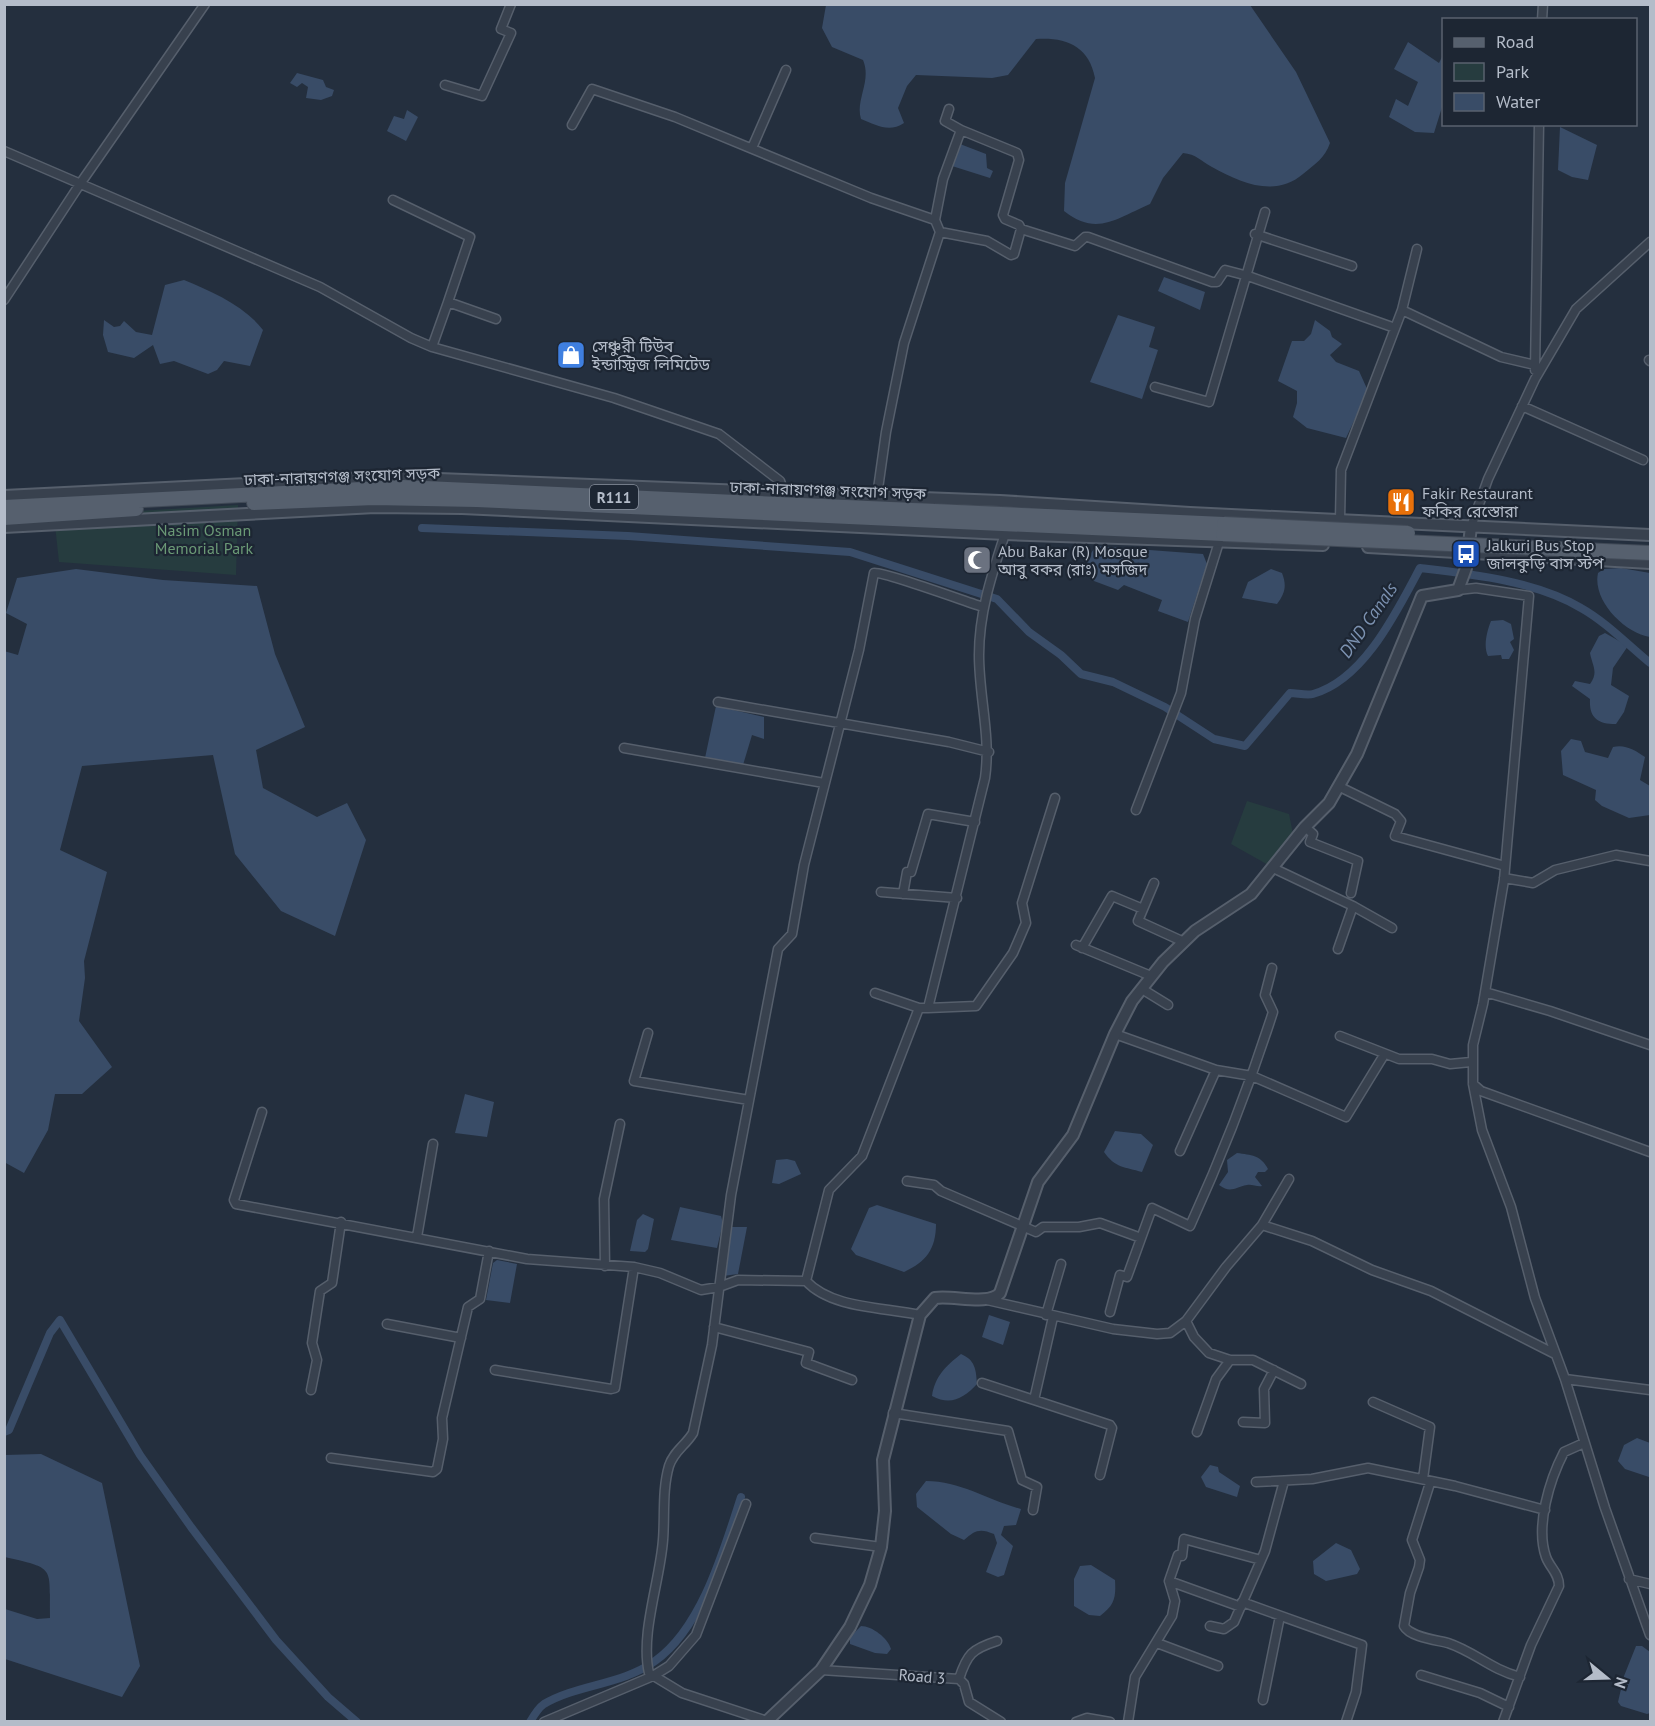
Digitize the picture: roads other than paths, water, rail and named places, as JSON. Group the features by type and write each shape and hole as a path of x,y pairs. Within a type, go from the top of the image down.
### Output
{"main road":[{"name":"ঢাকা-নারায়ণগঞ্জ সংযোগ সড়ক","path":"4,507 402,487 785,498 1189,527 1222,533 1650,553"},
{"name":"ঢাকা-নারায়ণগঞ্জ সংযোগ সড়ক","path":"4,518 159,507 388,498 1189,527"},
{"name":"ঢাকা-নারায়ণগঞ্জ সংযোগ সড়ক","path":"1222,533 1650,545"}],"street":[{"path":"4,300 80,184 205,4"},
{"path":"445,85 482,96 511,33 501,29 511,4"},
{"path":"752,148 786,70"},
{"path":"573,125 592,89 675,117 871,198 935,220"},
{"path":"949,109 945,121 1017,153 1019,160 1003,217 1020,225 1022,229 1075,246 1088,237 1212,282 1217,282 1225,270 1248,276 1395,328"},
{"path":"1535,379 1539,126"},
{"path":"877,496 886,432 904,343 940,232 935,220 943,179 961,130"},
{"path":"4,151 320,286 411,338 432,347 614,398 719,434 780,481 785,498"},
{"path":"393,200 470,237 432,347"},
{"path":"1155,387 1209,402 1248,276 1256,234 1265,212"},
{"path":"940,232 987,241 1011,255 1022,229"},
{"path":"1256,234 1352,266"},
{"path":"1459,586 1466,568 1471,527 1488,479 1535,379 1576,309 1650,242"},
{"path":"1340,520 1341,470 1402,310 1417,249"},
{"path":"447,302 496,319"},
{"path":"1402,310 1501,357 1535,365"},
{"path":"1522,406 1642,460"},
{"path":"4,496 387,477 785,498 877,496 1189,527"},
{"path":"4,527 375,507 441,507 1005,534 1340,520 1650,535"},
{"path":"1136,810 1172,722 1181,693 1195,620 1222,533 1468,553 1650,563"},
{"path":"806,1281 829,1190 862,1156 923,1008 957,898 989,752 979,655 983,607 1005,534"},
{"path":"983,607 909,584 885,573 874,573 859,650 804,865 791,937 778,949 731,1195 714,1327 693,1433 687,1442 676,1450 666,1483 660,1562 646,1658 651,1675 682,1693 768,1721 821,1670 860,1607 876,1567 885,1511 882,1467 893,1413 920,1315 935,1298 987,1300 1113,1329 1157,1334 1170,1333 1186,1321 1226,1267 1262,1225 1289,1179"},
{"path":"987,1300 996,1298 1000,1293 1038,1182 1073,1135 1114,1034 1151,976 1195,931 1251,894 1305,826 1340,787 1384,693 1390,670 1422,596 1459,586 1529,596 1504,878 1471,1062 1473,1084 1482,1130 1511,1207 1535,1298 1565,1379 1629,1579 1650,1635"},
{"path":"718,702 989,752"},
{"path":"624,748 824,783"},
{"path":"1340,787 1395,814 1401,820 1395,836 1505,866"},
{"path":"875,993 923,1008 976,1006 1013,953 1026,923 1022,903 1055,798"},
{"path":"903,894 907,872 911,872 928,814 975,822"},
{"path":"1305,826 1313,834 1310,842 1358,861 1351,893"},
{"path":"1504,878 1533,883 1555,870 1616,855 1650,861"},
{"path":"1273,868 1353,906 1392,928"},
{"path":"1154,883 1138,921 1184,942"},
{"path":"881,892 957,898"},
{"path":"1143,909 1113,896 1079,946 1151,976"},
{"path":"1338,949 1353,906"},
{"path":"1110,1312 1120,1275 1127,1277 1152,1208 1190,1226 1218,1165 1242,1094 1252,1076 1273,1011 1265,994 1272,968"},
{"path":"1142,989 1168,1005"},
{"path":"1485,992 1650,1045"},
{"path":"648,1033 634,1081 748,1100"},
{"path":"1114,1034 1216,1070 1252,1076 1346,1117 1384,1055"},
{"path":"1340,1036 1399,1059 1432,1059 1450,1064 1471,1062"},
{"path":"1179,1151 1216,1070"},
{"path":"1473,1084 1480,1091 1650,1152"},
{"path":"262,1112 234,1202 527,1259 634,1267 660,1273 696,1289 719,1287 738,1280 806,1281 813,1288 863,1308 893,1309 920,1315"},
{"path":"605,1266 604,1199 620,1124"},
{"path":"417,1237 433,1144"},
{"path":"907,1181 934,1185 1036,1232 1043,1227 1078,1227 1100,1223 1141,1238"},
{"path":"311,1390 317,1360 312,1343 320,1291 333,1283 341,1222"},
{"path":"1262,1225 1312,1241 1372,1270 1431,1292 1555,1354"},
{"path":"331,1458 433,1472 437,1469 443,1439 442,1418 468,1307 480,1299 489,1251"},
{"path":"1034,1400 1061,1264"},
{"path":"495,1370 531,1378 615,1388 634,1267"},
{"path":"1186,1321 1194,1337 1209,1353 1230,1360 1253,1360 1301,1384"},
{"path":"387,1324 461,1338"},
{"path":"714,1327 809,1352 806,1363 852,1380"},
{"path":"1197,1432 1216,1379 1230,1360"},
{"path":"1242,1422 1265,1423 1264,1389 1274,1370"},
{"path":"1565,1379 1650,1390"},
{"path":"982,1383 1110,1425 1112,1428 1100,1475"},
{"path":"1373,1402 1430,1427 1426,1481 1412,1540 1420,1560 1419,1568 1410,1593 1404,1626 1412,1632 1461,1647 1494,1669 1520,1677"},
{"path":"893,1413 1008,1431 1022,1480 1037,1487 1033,1510"},
{"path":"1503,1722 1531,1645 1559,1586 1559,1578 1546,1556 1545,1510 1550,1485 1564,1452 1584,1443"},
{"path":"1256,1482 1345,1474 1368,1468 1455,1486 1545,1510"},
{"path":"1210,1626 1228,1628 1241,1604 1261,1560 1284,1481"},
{"path":"544,1722 669,1666 696,1635 746,1504"},
{"path":"815,1538 881,1547"},
{"path":"1128,1722 1135,1677 1143,1660 1157,1643 1172,1616 1175,1601 1170,1581 1178,1555 1182,1556 1184,1539 1261,1560"},
{"path":"1629,1579 1650,1584"},
{"path":"1170,1581 1362,1645 1356,1692 1346,1722"},
{"path":"1263,1700 1280,1616"},
{"path":"959,1679 969,1655 977,1648 997,1641"},
{"path":"1157,1643 1218,1666"},
{"name":"Road 3","path":"821,1670 959,1679 964,1684 969,1702 1001,1722"},
{"path":"1421,1676 1480,1693 1509,1707"},
{"path":"1076,1722 1087,1718 1110,1722"}],"water":[{"path":"826,5 1250,5 1296,72 1330,143 1322,157 1303,174 1292,181 1270,187 1246,183 1195,156 1183,153 1163,178 1150,204 1117,219 1097,224 1087,223 1064,211 1065,183 1095,78 1092,67 1082,51 1066,42 1036,39 1008,75 992,78 916,75 907,86 898,108 904,123 888,128 882,127 861,119 860,105 866,75 863,60 832,47 822,28"},
{"path":"1408,42 1439,63 1442,57 1442,107 1434,133 1415,132 1389,117 1396,99 1408,106 1418,82 1394,69"},
{"path":"297,73 323,80 326,87 334,90 332,96 321,100 306,98 308,87 302,83 297,87 290,83"},
{"path":"407,110 418,117 406,141 387,131 394,116 404,119"},
{"path":"1560,127 1597,145 1588,180 1572,177 1558,170"},
{"path":"960,144 986,154 987,168 993,171 990,178 952,166"},
{"path":"1164,277 1205,292 1200,310 1158,291"},
{"path":"184,280 216,294 237,307 256,321 263,330 250,366 224,361 217,370 208,374 174,361 160,364 153,345 134,358 108,352 103,335 104,320 114,327 120,326 124,321 136,332 152,335 165,285"},
{"path":"1118,315 1155,327 1149,347 1158,350 1142,399 1090,382"},
{"path":"1315,320 1342,344 1330,355 1336,362 1359,371 1368,391 1346,438 1307,428 1293,417 1297,403 1297,391 1278,381 1292,341 1304,341 1311,334"},
{"path":"1096,546 1203,554 1207,564 1188,622 1158,611 1162,600 1124,585 1118,590 1094,581 1085,573 1089,556"},
{"path":"1621,568 1650,573 1650,637 1630,629 1621,622 1612,614 1600,594 1597,583 1598,573 1604,569"},
{"path":"76,569 163,580 257,586 275,654 305,727 256,750 263,788 317,817 347,803 366,840 335,936 281,911 235,854 213,755 82,766 60,850 107,872 84,961 85,978 79,1021 112,1067 82,1094 55,1094 48,1130 24,1173 4,1162 4,651 18,655 27,624 6,613 17,578"},
{"path":"1271,569 1282,573 1285,586 1277,604 1242,598 1248,582"},
{"path":"1503,620 1511,624 1514,639 1510,642 1514,650 1509,659 1502,659 1501,655 1488,656 1486,648 1491,621"},
{"path":"1605,633 1628,646 1613,668 1611,685 1629,696 1624,712 1616,724 1604,723 1595,718 1591,710 1590,699 1572,686 1575,681 1590,684 1593,680 1594,668 1590,653 1599,636"},
{"path":"716,706 764,717 764,739 752,735 743,765 705,758"},
{"path":"1571,739 1581,741 1585,752 1608,758 1613,747 1617,746 1630,748 1645,757 1640,780 1650,786 1650,815 1629,818 1602,806 1595,800 1596,790 1563,775 1561,751"},
{"path":"465,1094 494,1102 487,1137 455,1133"},
{"path":"1115,1131 1141,1134 1153,1145 1142,1172 1116,1164 1104,1152"},
{"path":"1237,1153 1255,1156 1265,1164 1268,1169 1265,1172 1258,1172 1255,1177 1262,1186 1247,1185 1230,1189 1219,1185 1228,1172 1227,1160"},
{"path":"776,1160 795,1161 801,1174 779,1184 772,1183"},
{"path":"877,1205 936,1224 934,1241 928,1254 918,1264 904,1272 856,1255 851,1249 869,1208"},
{"path":"680,1207 721,1216 723,1223 717,1248 671,1240"},
{"path":"643,1214 654,1219 648,1249 645,1252 630,1251 637,1220"},
{"path":"730,1227 747,1227 738,1274 723,1276"},
{"path":"497,1260 517,1264 510,1303 486,1300 493,1263"},
{"path":"989,1315 1010,1322 1003,1345 982,1337"},
{"path":"961,1354 974,1366 977,1384 957,1399 945,1400 932,1396 942,1372"},
{"path":"1637,1438 1650,1443 1649,1477 1625,1469 1618,1461 1624,1445"},
{"path":"41,1454 102,1483 140,1666 122,1697 5,1659 5,1609 37,1619 50,1618 50,1588 47,1573 34,1564 5,1557 5,1455"},
{"path":"1210,1465 1218,1467 1219,1472 1240,1486 1237,1497 1206,1487 1201,1477"},
{"path":"926,1481 962,1487 1021,1509 1016,1525 1004,1526 1001,1535 1013,1546 1004,1575 998,1577 986,1572 997,1543 994,1534 978,1531 964,1540 951,1534 917,1507 916,1494"},
{"path":"1336,1543 1351,1550 1360,1569 1357,1574 1326,1581 1314,1574 1313,1561"},
{"path":"1091,1565 1115,1580 1114,1600 1100,1616 1089,1615 1074,1606 1074,1579 1080,1566"},
{"path":"861,1626 875,1630 883,1637 891,1649 887,1654 875,1653 850,1644 850,1637"},
{"path":"1636,1646 1642,1646 1650,1652 1650,1713 1647,1714 1621,1706 1618,1702 1624,1676"}],"waterway":[{"name":"DND Canals","path":"422,528 628,536 850,552 997,599 1029,632 1061,655 1081,674 1113,682 1165,707 1214,739 1245,746 1290,693 1311,695 1331,686 1363,659 1377,642 1401,604 1420,568 1503,580 1544,591 1581,608 1599,620 1650,663"},
{"path":"4,1432 9,1430 50,1333 60,1320 140,1455 191,1527 276,1640 328,1697 357,1722"},
{"path":"530,1722 544,1704 557,1697 629,1675 655,1661 671,1647 686,1629 709,1586 741,1497"}],"place":[{"name":"সেঞ্চুরী টিউব ইন্ডাস্ট্রিজ লিমিটেড","path":"571,355"},
{"name":"Fakir Restaurant ফকির রেস্তোরা","path":"1401,502"},
{"name":"Jalkuri Bus Stop জালকুড়ি বাস স্টপ","path":"1466,554"},
{"name":"Abu Bakar (R) Mosque আবু বকর (রাঃ) মসজিদ","path":"977,560"}],"park label":[{"name":"Nasim Osman Memorial Park","path":"204,539"}]}
